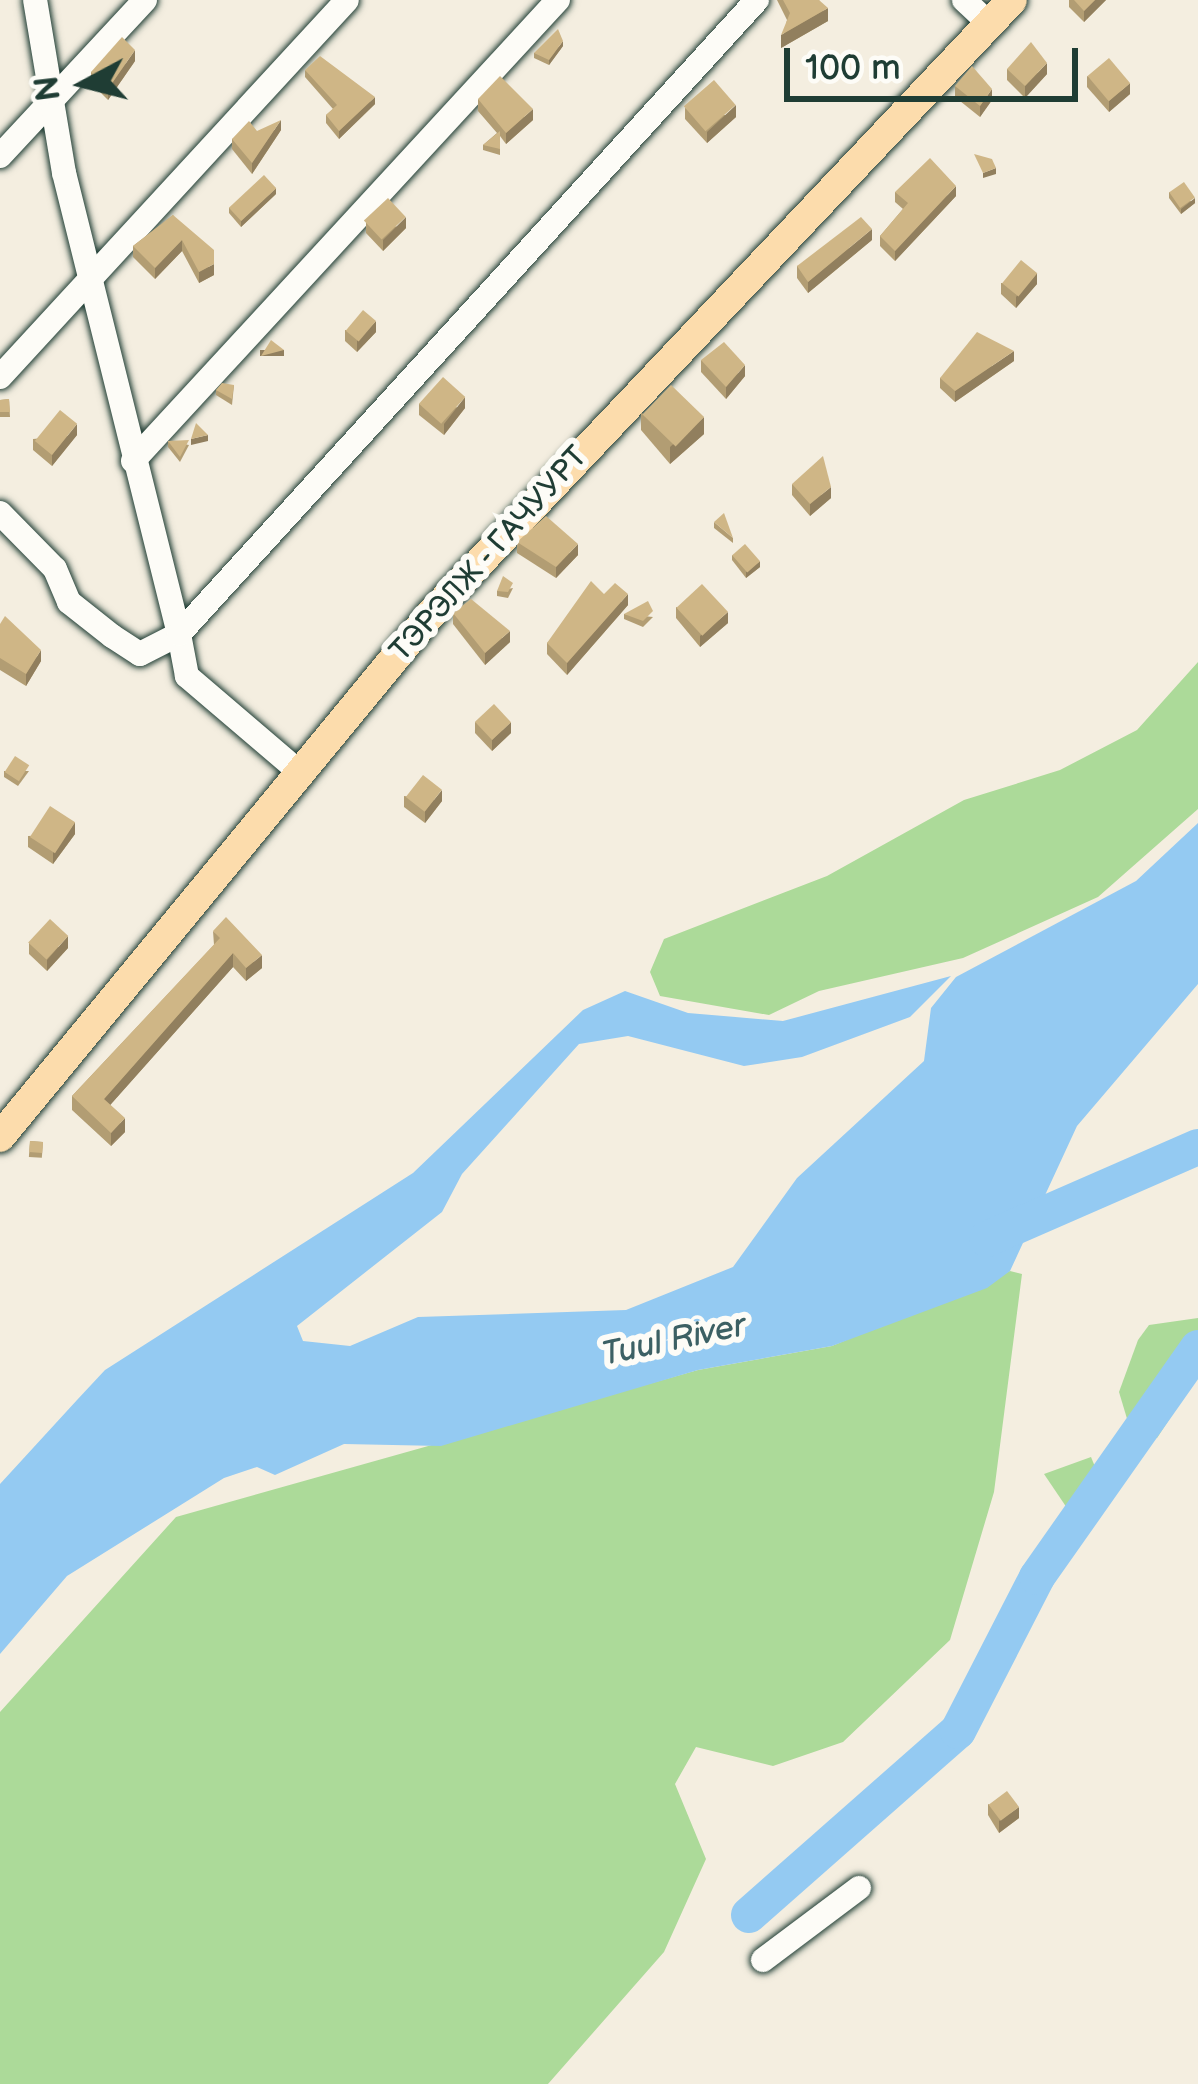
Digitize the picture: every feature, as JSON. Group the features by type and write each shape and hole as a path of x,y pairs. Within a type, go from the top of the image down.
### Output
{"main road":[{"name":"ТЭРЭЛЖ - ГАЧУУРТ","path":"0,1137 297,770 1012,0"}],"street":[{"path":"35,0 53,109 89,270 187,676 297,770"},
{"path":"0,157 53,109 145,0"},
{"path":"0,377 82,291 89,270 346,0"},
{"path":"133,461 558,0"},
{"path":"0,513 55,569 69,602 124,644 149,654 179,634 757,0"},
{"path":"964,0 988,22"},
{"path":"763,1960 859,1888"}],"green space":[{"path":"1198,662 1198,809 1098,897 963,958 819,991 769,1015 660,996 650,972 664,939 827,876 964,800 1060,770 1137,730"},
{"path":"1010,1271 1022,1274 994,1492 950,1640 843,1742 773,1766 696,1747 675,1784 706,1859 664,1952 548,2084 0,2084 0,1712 176,1517 698,1370 832,1346"},
{"path":"1198,1318 1198,1375 1157,1438 1134,1442 1119,1392 1138,1340 1149,1325"},
{"path":"1091,1457 1098,1474 1069,1511 1044,1474"}],"water":[{"name":"Tuul River","path":"1198,823 1198,984 1077,1126 1010,1271 987,1288 832,1346 698,1370 441,1446 344,1444 275,1475 257,1467 224,1478 67,1576 0,1654 0,1484 105,1370 413,1173 583,1010 625,991 688,1013 783,1021 951,976 910,1017 802,1057 744,1066 628,1036 579,1044 462,1174 442,1212 297,1326 303,1341 350,1346 418,1317 626,1310 733,1267 797,1178 924,1061 931,1008 956,977 1136,881"}],"building":[{"path":"783,0 819,0 828,8 781,35 790,13"},
{"path":"1074,0 1095,0 1084,11"},
{"path":"558,29 563,41 549,60 534,53"},
{"path":"122,37 135,50 108,89 91,72"},
{"path":"1031,42 1047,63 1025,86 1007,69"},
{"path":"320,56 375,97 339,131 326,115 337,105 305,70"},
{"path":"1109,58 1130,83 1109,101 1088,76"},
{"path":"972,66 992,89 980,106 955,86"},
{"path":"500,76 533,109 506,133 478,99"},
{"path":"714,80 736,105 705,131 684,106"},
{"path":"281,120 252,163 232,139 249,121 257,131"},
{"path":"500,131 500,149 483,145"},
{"path":"974,154 992,159 996,168 983,173"},
{"path":"930,158 956,186 895,251 880,236 908,203 895,192"},
{"path":"264,175 276,188 241,221 229,208"},
{"path":"1184,182 1195,198 1180,208 1169,192"},
{"path":"388,198 406,217 382,240 364,221"},
{"path":"173,215 214,250 214,264 199,272 182,240 155,268 133,246"},
{"path":"861,217 872,229 808,282 797,266"},
{"path":"1021,260 1037,273 1018,297 1002,283"},
{"path":"363,310 376,321 359,342 346,331"},
{"path":"977,332 1014,351 955,391 940,378"},
{"path":"271,340 284,350 261,356"},
{"path":"724,342 745,365 726,387 701,360"},
{"path":"443,377 465,397 441,424 419,404"},
{"path":"222,383 234,385 232,399 216,390"},
{"path":"671,385 704,417 676,446 643,414"},
{"path":"9,399 10,412 0,412 0,400"},
{"path":"60,410 77,424 52,455 35,441"},
{"path":"196,423 208,435 191,439"},
{"path":"189,440 180,457 168,441"},
{"path":"823,456 831,487 810,504 792,484"},
{"path":"724,513 733,538 714,522"},
{"path":"546,516 578,544 556,567 517,542"},
{"path":"745,544 760,561 747,573 732,555"},
{"path":"503,576 513,583 508,592 497,591"},
{"path":"591,581 604,594 615,583 628,594 567,663 547,643"},
{"path":"702,584 728,612 702,636 676,608"},
{"path":"471,599 510,631 485,653 453,613"},
{"path":"648,601 653,611 643,621 624,614"},
{"path":"5,616 41,650 26,674 0,658 0,624"},
{"path":"494,704 511,722 492,740 475,722"},
{"path":"15,756 29,765 19,781 5,772"},
{"path":"423,775 442,790 425,812 406,797"},
{"path":"50,806 75,822 55,853 30,837"},
{"path":"226,917 262,955 246,968 233,953 104,1099 125,1118 111,1133 72,1096 220,938 213,931"},
{"path":"50,919 68,936 46,959 28,942"},
{"path":"30,1141 43,1142 42,1153 29,1152"},
{"path":"1007,1791 1019,1807 1001,1821 989,1805"}],"waterway":[{"path":"987,1239 1198,1147"},
{"path":"749,1915 958,1731 1037,1577 1198,1348"}]}
